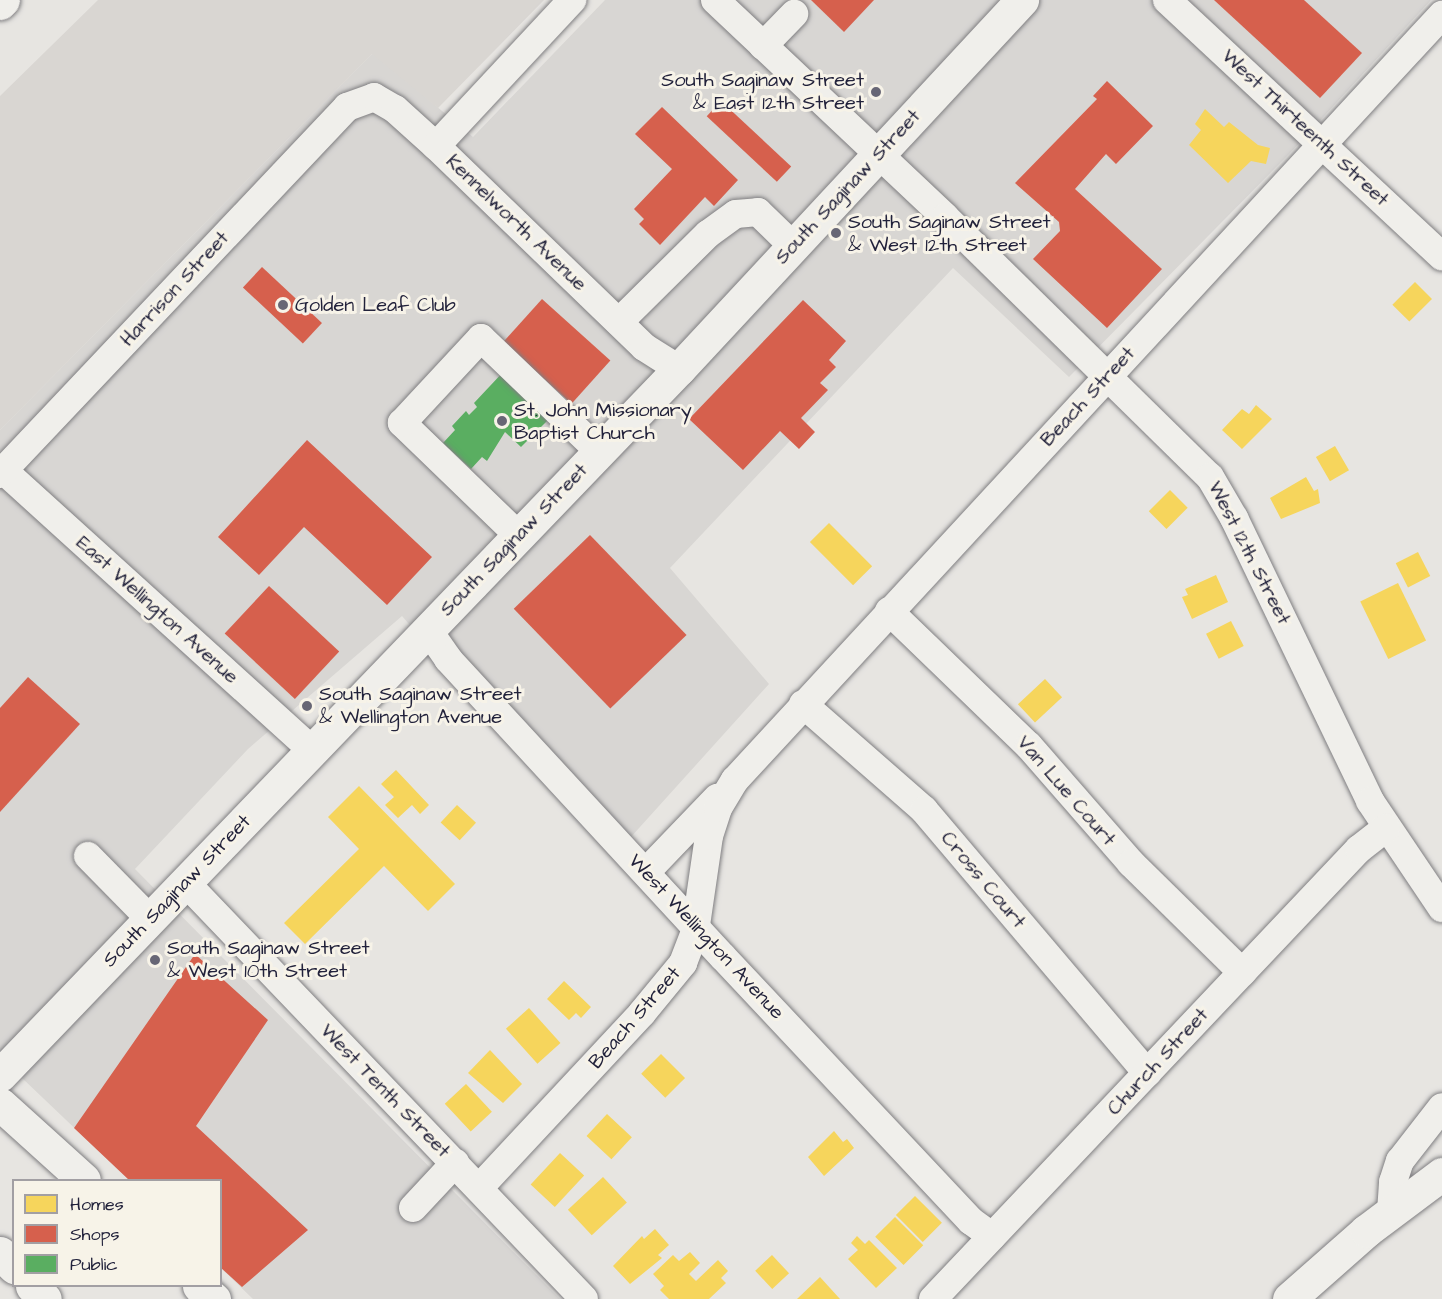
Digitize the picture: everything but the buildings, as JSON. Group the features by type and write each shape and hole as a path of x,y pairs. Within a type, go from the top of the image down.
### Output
{"main road":[{"path":"0,3 3,0"},
{"name":"South Saginaw Street","path":"0,1075 311,749 679,369 878,155 1009,4"},
{"path":"0,1104 83,1179"},
{"path":"1289,1299 1391,1212 1439,1178"},
{"path":"0,1253 12,1265"},
{"path":"33,1287 45,1299"},
{"path":"200,1287 214,1299"}],"street":[{"path":"436,146 572,0"},
{"name":"West 12th Street","path":"715,0 1180,445 1216,486 1386,828 1442,908"},
{"name":"West Thirteenth Street","path":"1167,0 1442,256"},
{"path":"763,46 794,14"},
{"name":"Beach Street","path":"646,873 735,780 1442,15"},
{"name":"Kennelworth Avenue","path":"346,108 374,97 394,109 436,146 644,347 679,369"},
{"name":"Harrison Street","path":"2,472 346,108"},
{"path":"618,322 708,234 736,214 758,212 793,246"},
{"path":"519,536 402,423 481,338 600,452"},
{"name":"East Wellington Avenue","path":"2,472 311,749"},
{"name":"Van Lue Court","path":"889,611 1029,746 1120,851 1242,972"},
{"name":"West Wellington Avenue","path":"428,630 448,659 696,927 971,1221 992,1236"},
{"name":"Cross Court","path":"803,704 924,810 1147,1073"},
{"name":"Beach Street","path":"479,1188 675,975 688,955 696,927 709,836 718,808 735,780"},
{"name":"Church Street","path":"933,1299 1359,849 1386,828"},
{"path":"88,856 150,919"},
{"name":"West Tenth Street","path":"185,882 584,1299"},
{"path":"1391,1212 1393,1182 1400,1161 1442,1107"},
{"path":"413,1208 455,1163"}],"shaded area":[{"path":"98,0 544,0 438,108 372,54 0,430 0,96"},
{"path":"605,0 1431,0 1290,153 1069,377 953,268 670,568 769,684 612,858 402,616 248,749 135,869 560,1299 253,1299 222,1269 222,1179 128,1179 0,1057 0,430 373,53 473,137"}],"place":[{"name":"South Saginaw Street & East 12th Street","path":"876,92"},
{"name":"South Saginaw Street & West 12th Street","path":"836,233"},
{"name":"Golden Leaf Club","path":"283,305"},
{"name":"St. John Missionary Baptist Church","path":"502,421"},
{"name":"South Saginaw Street & Wellington Avenue","path":"307,706"},
{"name":"South Saginaw Street & West 10th Street","path":"155,960"}]}
